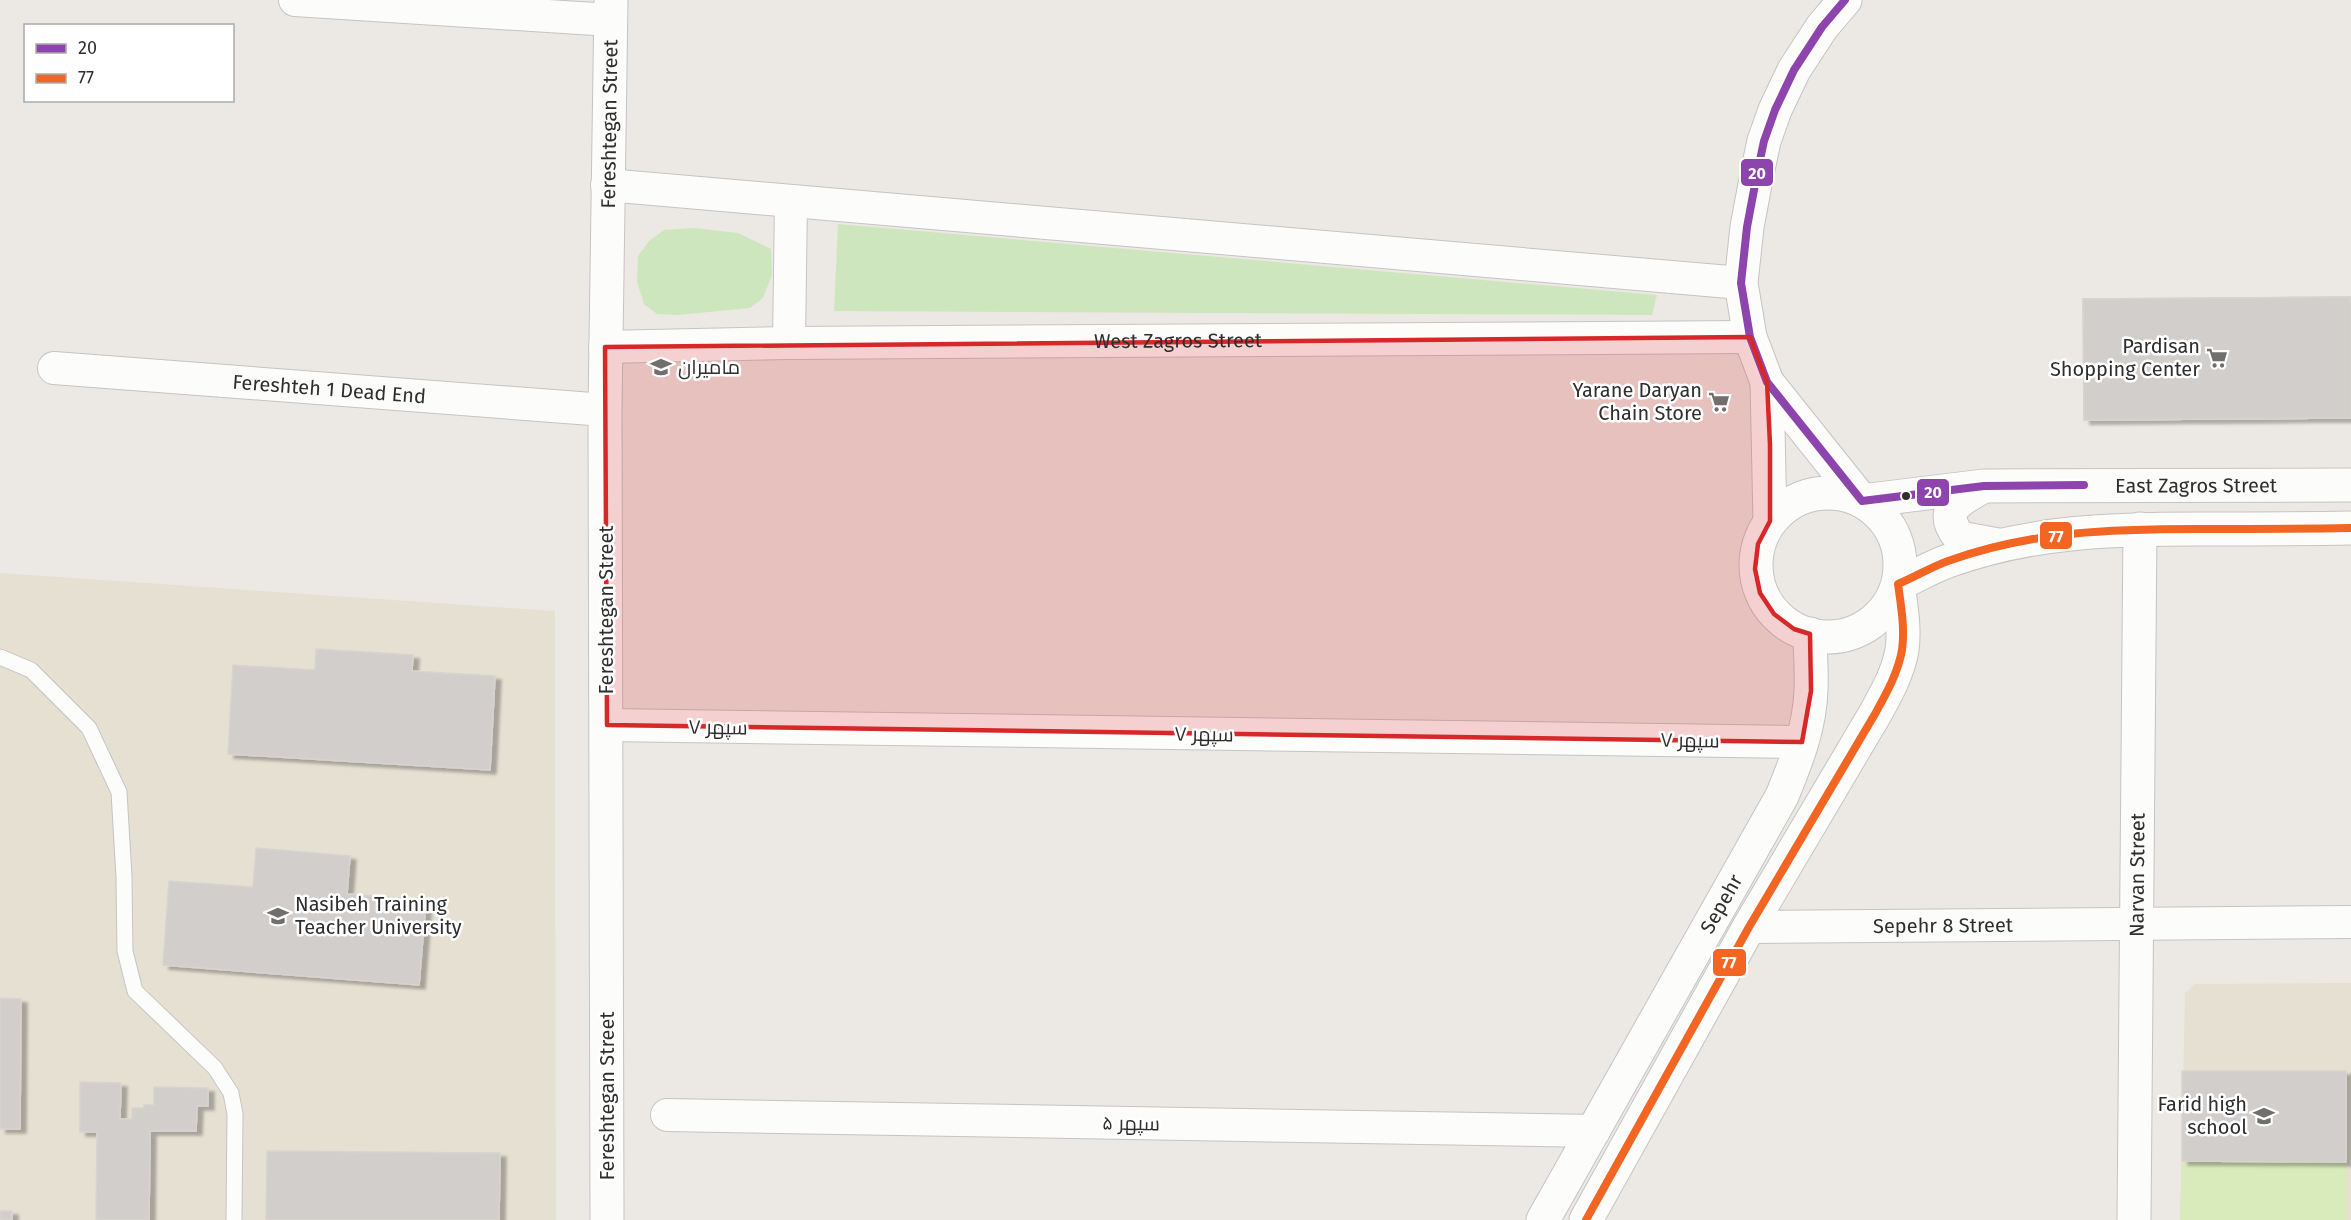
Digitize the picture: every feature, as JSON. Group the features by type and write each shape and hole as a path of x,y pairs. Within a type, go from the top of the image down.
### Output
{"street":[{"path":"295,0 611,10"},
{"path":"1845,0 1822,27 1794,70 1775,110 1764,141 1747,227 1741,283 1750,337 1767,382 1862,501"},
{"name":"Fereshtegan Street","path":"607,1220 605,347 611,10"},
{"path":"607,185 1741,283"},
{"path":"789,343 791,201"},
{"name":"West Zagros Street","path":"605,347 789,343 1750,337"},
{"name":"Fereshteh 1 Dead End","path":"54,368 605,410"},
{"path":"1767,382 1770,521"},
{"name":"East Zagros Street","path":"1862,501 1984,486 2351,485"},
{"path":"1984,486 1957,501 1949,513 1951,527 1960,538 1978,543 2002,545"},
{"path":"1811,494 1846,494 1862,501 1881,515 1895,536 1901,560 1898,584 1891,602 1878,618 1862,629 1843,637 1818,637 1794,629 1774,614 1760,593 1755,569 1758,544 1770,521 1788,505 1811,494"},
{"path":"1898,584 1946,562 2002,545 2080,532 2140,529 2351,528"},
{"name":"Narvan Street","path":"2134,1220 2140,529"},
{"name":"Sepehr","path":"1586,1220 1749,927 1893,681 1902,650 1902,618 1898,584"},
{"name":"Sepehr","path":"1543,1220 1782,796 1798,760 1811,691 1810,634"},
{"name":"سپهر ۷","path":"607,725 1802,742"},
{"path":"1802,742 1854,750"},
{"name":"Sepehr 8 Street","path":"1749,927 2351,922"},
{"path":"1711,925 1749,927"},
{"name":"سپهر ۵","path":"668,1115 1594,1131"},
{"path":"1594,1131 1635,1133"}],"lane":[{"path":"0,657 31,670 89,728 119,792 125,951 135,991 215,1068 231,1093 236,1114 234,1220"}],"highlighted area":[{"path":"1750,337 1767,382 1770,445 1770,521 1758,544 1755,569 1760,593 1774,614 1794,629 1810,634 1811,691 1802,742 607,725 605,347"}],"shaded area":[{"name":"Nasibeh Training Teacher University","path":"0,573 555,611 556,1220 0,1220"},
{"name":"Farid high school","path":"2351,983 2351,1220 2180,1220 2185,993 2195,984"}],"green space":[{"path":"838,224 1657,295 1652,315 834,311"},
{"path":"694,228 738,233 771,249 772,275 763,298 750,308 678,315 657,314 644,304 637,282 638,256 649,241 664,230"},
{"path":"2182,1161 2346,1162 2346,1220 2180,1220"}],"building":[{"name":"Pardisan Shopping Center","path":"2351,297 2351,418 2084,420 2083,299"},
{"name":"Pardisan Shopping Center","path":"2351,297 2351,418 2084,420 2083,299"},
{"path":"316,649 413,655 412,671 495,676 490,770 228,754 233,665 315,670"},
{"path":"256,848 350,856 347,894 426,900 419,985 163,965 169,881 253,887"},
{"path":"0,998 21,999 20,1129 0,1129"},
{"path":"2182,1071 2346,1071 2346,1162 2182,1161"},
{"path":"80,1082 121,1083 120,1119 132,1119 132,1108 154,1105 154,1087 208,1088 208,1106 197,1106 196,1131 150,1131 149,1220 96,1220 97,1132 80,1132"},
{"path":"267,1151 500,1153 499,1220 266,1220"},
{"path":"0,1211 12,1211 12,1220 0,1220"}],"transit line":[{"name":"20","path":"1845,0 1822,27 1794,70 1775,110 1764,141 1757,174 1747,227 1741,283 1750,337 1767,382 1862,501 1984,486 2084,485"},
{"name":"77","path":"1586,1220 1749,927 1887,691 1898,667 1903,642 1898,584 1942,563 1979,551 2010,543 2072,534 2136,530 2351,528"}],"place":[{"name":"Pardisan Shopping Center","path":"2217,358"},
{"name":"مامیران","path":"661,367"},
{"name":"Yarane Daryan Chain Store","path":"1719,402"},
{"name":"Nasibeh Training Teacher University","path":"278,916"},
{"name":"Farid high school","path":"2264,1116"}]}
